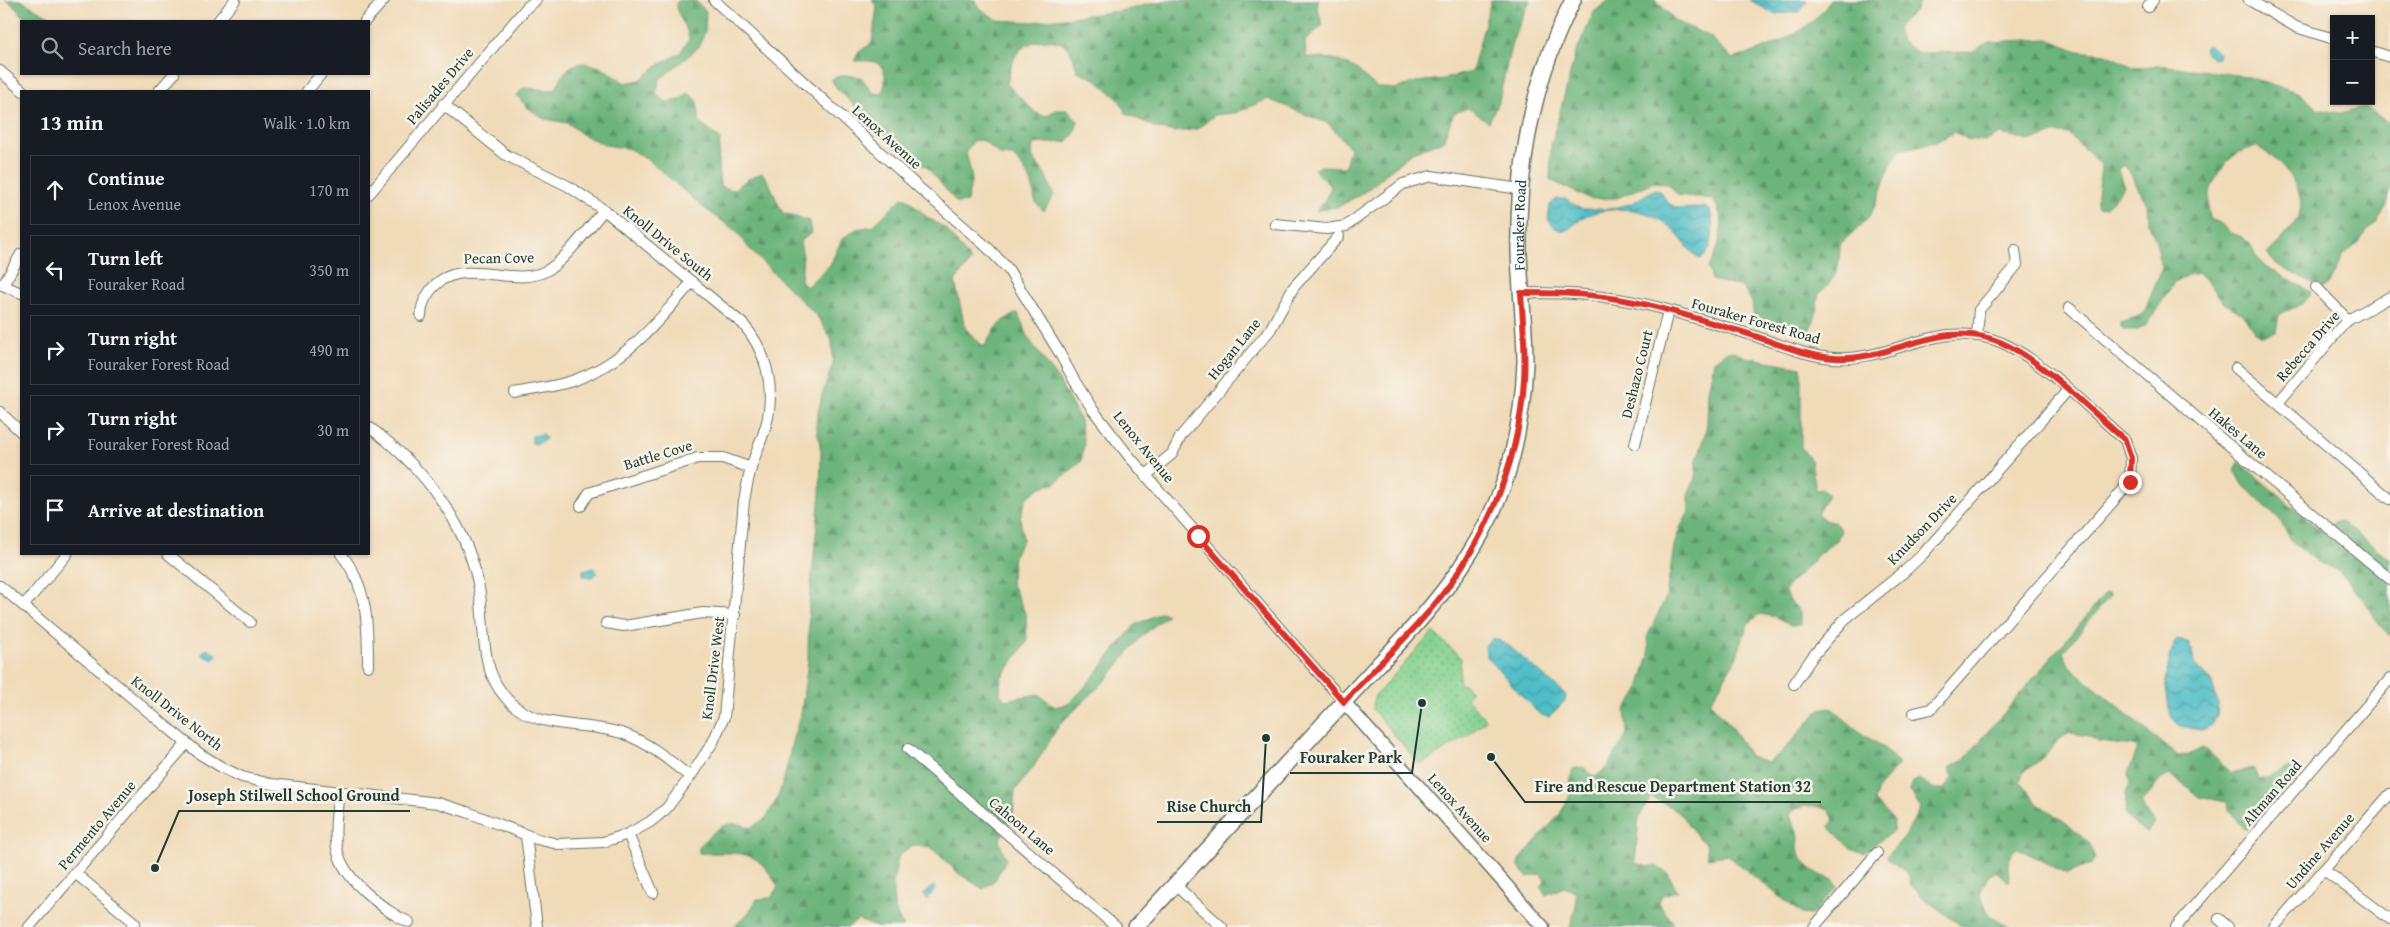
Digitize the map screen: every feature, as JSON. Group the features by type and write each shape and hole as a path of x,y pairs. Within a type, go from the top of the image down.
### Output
{"main road":[{"name":"Fouraker Road","path":"1136,927 1417,625 1447,588 1467,558 1492,512 1506,476 1520,417 1525,360 1521,293 1520,189 1526,137 1549,53 1573,0"}],"street":[{"path":"219,20 235,0"},
{"path":"367,20 384,0"},
{"name":"Palisades Drive","path":"370,193 527,7 536,0"},
{"name":"Lenox Avenue","path":"714,0 916,186 988,248 1008,269 1093,410 1145,476 1543,927"},
{"path":"2250,0 2296,27 2330,38"},
{"path":"2375,52 2390,58"},
{"path":"0,71 23,90"},
{"path":"160,90 173,75"},
{"path":"308,90 320,75"},
{"name":"Knoll Drive South","path":"444,104 506,156 568,186 604,210 747,329 759,348 768,370 770,393 768,418 751,468"},
{"path":"1275,224 1327,229 1346,226 1403,184 1431,176 1520,189"},
{"name":"Pecan Cove","path":"421,316 421,308 430,290 450,275 463,273 516,276 535,275 555,266 604,210"},
{"name":"Hogan Lane","path":"1145,476 1172,454 1181,436 1270,330 1293,288 1339,236"},
{"path":"1977,336 1979,310 2016,265 2016,250"},
{"path":"20,256 1,284 20,294"},
{"path":"515,393 570,382 609,364 629,351 658,323 692,282"},
{"path":"2316,288 2348,320"},
{"name":"Fouraker Forest Road","path":"1521,293 1567,293 1612,298 1668,311 1804,352 1834,358 1865,356 1924,339 1955,333 1977,336 2000,342 2028,357 2125,440 2131,458 2130,482 1931,709 1914,713"},
{"name":"Rebecca Drive","path":"2278,403 2348,320 2390,297"},
{"name":"Hakes Lane","path":"2069,308 2218,436 2390,579"},
{"name":"Deshazo Court","path":"1635,444 1668,311"},
{"path":"2236,368 2390,499"},
{"name":"Knudson Drive","path":"1794,684 1813,656 1845,619 1905,571 1923,554 2068,390"},
{"path":"0,412 20,431"},
{"path":"370,428 420,473 443,502 461,534 479,588 486,662 496,686 508,700 528,715 546,722 566,726 604,728 626,734 664,757 690,777"},
{"name":"Battle Cove","path":"581,506 589,493 698,458 723,458 751,468"},
{"name":"Knoll Drive West","path":"628,834 650,822 666,809 713,742 724,717 735,615 744,502 751,468"},
{"path":"24,605 66,555"},
{"path":"169,555 250,622"},
{"path":"342,555 354,573 363,595 368,628 368,666"},
{"name":"Knoll Drive North","path":"0,586 187,743 216,764 242,777 271,784 438,803 526,835 558,844 603,842 628,834"},
{"path":"606,623 624,626 703,613 735,615"},
{"name":"Altman Road","path":"2176,927 2390,679"},
{"name":"Permento Avenue","path":"29,927 187,743"},
{"name":"Cahoon Lane","path":"908,749 1116,927"},
{"path":"339,792 336,839 338,855 345,872 356,885 393,915 409,922"},
{"name":"Undine Avenue","path":"2274,927 2390,794"},
{"path":"628,834 653,894"},
{"path":"526,835 536,906 537,927"},
{"path":"1814,927 1877,853"},
{"path":"2324,870 2390,920"},
{"path":"75,873 135,923 131,927"},
{"path":"1175,885 1222,927"},
{"path":"2219,919 2228,927"}],"green space":[{"path":"5,0 20,0 49,16 51,20 26,20 10,2"},
{"path":"679,0 696,1 706,11 705,32 699,47 660,79 656,94 666,102 680,100 688,93 697,100 700,123 720,139 718,164 720,186 733,190 748,179 762,173 783,213 809,221 811,233 800,242 803,256 801,280 806,287 830,265 842,239 856,229 873,226 902,198 906,198 927,217 946,229 971,261 955,281 965,328 984,347 1002,322 1018,313 1029,339 1059,381 1080,420 1084,445 1081,462 1054,484 1041,487 1027,497 1020,517 1023,540 1014,555 1011,582 1026,615 1027,642 1001,678 1000,694 1005,700 1038,694 1055,707 1070,703 1135,625 1162,612 1167,615 1140,638 1108,678 1060,724 1034,766 1015,791 1013,815 999,841 1006,859 995,880 983,889 958,873 931,847 912,846 899,855 893,892 895,910 904,927 876,927 858,920 848,927 734,927 750,911 757,899 771,898 778,887 770,874 754,858 737,853 699,853 699,845 722,826 734,823 750,828 766,818 777,799 784,779 793,738 801,714 808,660 809,605 820,495 821,451 816,423 822,395 833,364 832,341 817,316 752,252 736,231 704,208 651,162 630,149 606,145 583,135 568,123 544,119 527,107 517,96 523,88 555,90 565,72 572,66 580,64 595,65 625,83 640,80 657,66 680,53 689,39 677,8 676,3"},
{"path":"872,0 975,0 980,9 998,20 1032,22 1126,10 1167,0 1319,0 1317,7 1323,25 1305,41 1306,57 1334,59 1355,68 1376,87 1395,89 1416,82 1443,79 1472,72 1491,0 1530,0 1512,42 1499,100 1489,122 1468,108 1454,113 1443,141 1412,152 1366,191 1340,206 1316,211 1324,202 1331,187 1314,169 1321,166 1345,167 1350,148 1329,124 1268,99 1235,113 1215,115 1197,129 1175,132 1156,128 1126,113 1120,101 1097,80 1077,71 1072,54 1066,47 1060,43 1046,40 1031,43 1019,51 1014,58 1007,84 1036,113 1045,116 1056,110 1068,110 1078,121 1074,134 1067,142 1033,144 1032,157 1045,174 1054,195 1044,211 1035,201 1033,187 1021,165 1013,156 1000,155 982,140 973,141 966,152 972,178 967,202 957,203 927,167 911,158 838,90 831,79 845,75 861,77 873,93 881,94 883,90 885,76 879,65 870,61 854,61 859,52 872,43 877,7"},
{"path":"1609,0 1656,0 1675,21 1711,37 1733,59 1760,50 1801,30 1823,11 1830,0 1920,0 1916,9 1897,28 1901,41 1918,53 1971,52 1989,42 2048,39 2078,51 2105,54 2136,68 2160,65 2245,76 2300,93 2317,109 2340,113 2365,107 2390,124 2390,191 2387,204 2376,224 2367,230 2355,246 2344,254 2328,285 2323,288 2285,270 2267,254 2277,245 2295,222 2300,211 2301,201 2294,182 2271,156 2255,146 2242,151 2224,165 2215,179 2208,204 2211,220 2219,222 2231,233 2242,237 2250,244 2259,260 2267,267 2311,292 2309,297 2302,304 2279,315 2276,332 2262,336 2254,331 2243,314 2224,303 2199,273 2187,275 2173,284 2147,325 2138,330 2125,330 2120,326 2120,322 2137,317 2145,310 2162,268 2156,241 2148,222 2147,204 2128,169 2123,165 2119,170 2124,185 2123,188 2106,207 2098,208 2097,197 2101,165 2068,134 2057,133 2028,141 2000,134 1986,141 1967,139 1954,132 1936,142 1900,150 1890,166 1871,214 1840,244 1837,271 1831,282 1819,293 1815,318 1809,330 1789,323 1777,326 1754,318 1752,302 1742,287 1712,280 1708,268 1719,244 1721,231 1720,213 1713,199 1678,195 1668,184 1654,182 1617,198 1590,199 1550,180 1551,146 1575,55 1594,12"},
{"path":"1734,351 1745,357 1801,367 1801,447 1811,460 1816,490 1822,489 1828,495 1817,514 1825,520 1834,522 1841,530 1837,540 1820,553 1784,590 1790,601 1800,611 1800,625 1790,625 1776,617 1760,614 1748,624 1736,659 1710,703 1732,729 1750,757 1768,762 1781,753 1820,709 1830,707 1865,736 1882,746 1899,764 1878,788 1875,801 1894,821 1893,831 1864,853 1850,848 1829,827 1834,820 1830,811 1814,806 1804,806 1794,810 1790,814 1799,836 1798,847 1802,859 1816,872 1834,880 1837,887 1811,915 1802,914 1727,855 1708,858 1706,844 1697,836 1677,810 1651,797 1639,817 1635,863 1649,867 1655,865 1668,874 1678,891 1662,895 1658,903 1674,923 1667,927 1570,927 1576,906 1576,892 1564,887 1546,895 1541,887 1545,881 1541,874 1527,877 1518,866 1519,860 1560,814 1572,791 1570,778 1573,769 1583,767 1595,777 1607,768 1627,734 1625,710 1638,692 1649,655 1648,635 1666,597 1674,546 1680,528 1689,512 1689,492 1696,478 1696,462 1703,443 1707,423 1708,392 1714,361 1726,352"},
{"path":"2239,462 2319,529 2340,521 2390,559 2390,636 2384,631 2362,598 2339,571 2318,562 2293,543 2279,519 2243,485 2235,470"},
{"path":"2108,593 2110,596 2063,652 2069,665 2077,673 2178,756 2189,755 2202,748 2208,751 2231,773 2253,768 2259,780 2291,768 2294,773 2249,828 2244,828 2228,810 2227,802 2199,797 2183,783 2169,775 2161,780 2141,802 2142,807 2155,823 2146,833 2133,824 2125,814 2126,793 2130,784 2128,773 2138,749 2134,746 2099,742 2088,736 2070,733 2058,740 2047,754 2023,773 2020,781 2038,804 2065,822 2090,844 2095,858 2091,864 2067,874 2017,848 2013,851 2008,863 2010,880 2008,882 1996,871 1988,876 1980,893 1990,915 2011,927 1963,927 1921,896 1911,885 1908,874 1888,859 1887,856 1905,836 1920,808 1910,790 1913,782 1919,779 1935,789 1944,789 1952,778 1949,768 1964,760 2105,594"},
{"path":"1433,632 1461,658 1459,684 1466,685 1471,692 1466,697 1486,720 1469,735 1420,765 1372,709 1374,697"}],"water":[{"path":"1750,0 1807,0 1800,12 1774,14"},
{"path":"2206,46 2210,46 2219,53 2218,58 2215,59 2206,53 2204,49"},
{"path":"1655,189 1661,192 1667,201 1675,207 1689,209 1703,206 1710,210 1712,237 1705,256 1700,259 1697,257 1671,228 1662,221 1643,212 1622,209 1601,211 1586,215 1564,231 1555,228 1548,220 1550,205 1557,199 1565,199 1581,209 1607,209 1631,204"},
{"path":"543,434 546,439 536,444 532,443 532,436"},
{"path":"594,568 597,573 592,577 583,576 583,570"},
{"path":"1494,638 1509,646 1566,695 1565,701 1549,717 1541,715 1535,710 1486,656 1485,645"},
{"path":"2177,640 2188,642 2192,650 2194,664 2211,680 2218,704 2217,716 2212,725 2201,730 2180,726 2172,718 2169,709 2165,681 2173,645"},
{"path":"209,649 217,655 213,660 202,655 203,651"},
{"path":"933,886 936,889 926,900 923,895"}],"place":[{"name":"Fouraker Park","path":"1422,703"},
{"name":"Rise Church","path":"1266,738"},
{"name":"Fire and Rescue Department Station 32","path":"1491,757"},
{"name":"Joseph Stilwell School Ground","path":"155,868"}],"route":[{"path":"1198,536 1344,702 1417,625 1447,588 1481,535 1492,512 1506,476 1520,417 1525,360 1521,293 1567,293 1612,298 1660,308 1804,352 1834,358 1865,356 1924,339 1955,333 2000,342 2028,357 2125,440 2131,458 2130,482"}]}
